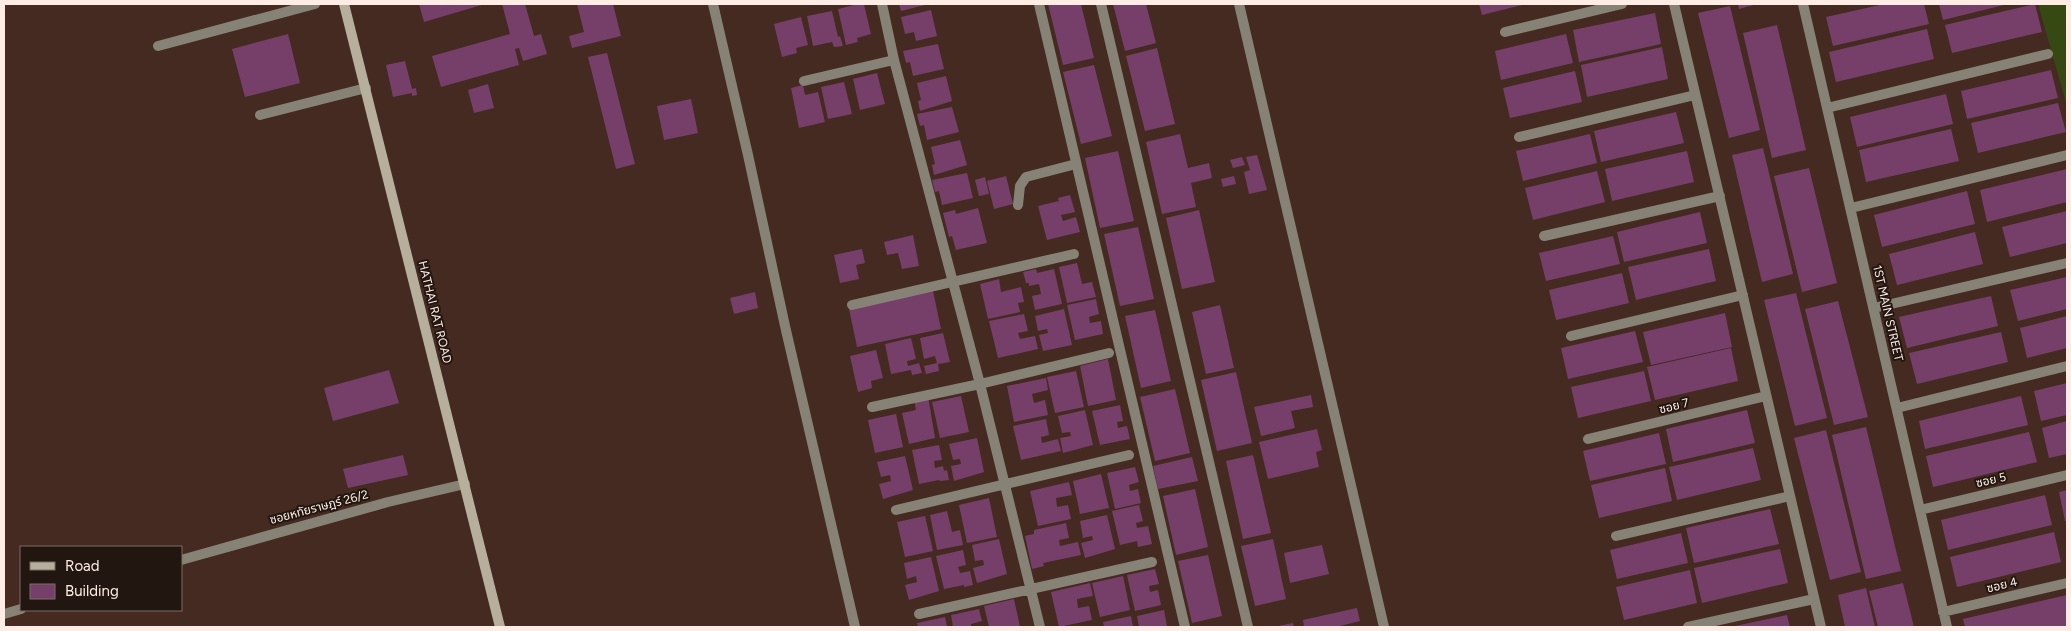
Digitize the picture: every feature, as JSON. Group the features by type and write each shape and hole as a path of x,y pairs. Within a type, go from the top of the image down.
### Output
{"main road":[{"name":"HATHAI RAT ROAD","path":"344,4 500,627"}],"street":[{"path":"158,46 316,4"},
{"path":"713,4 855,627"},
{"path":"882,4 894,60 980,384 1040,627"},
{"path":"1039,4 1184,627"},
{"path":"1101,4 1248,627"},
{"path":"1239,4 1384,627"},
{"path":"1505,32 1622,4"},
{"path":"1674,4 1820,627"},
{"name":"1ST MAIN STREET","path":"1805,4 1827,108 1947,627"},
{"path":"1827,108 2048,54"},
{"path":"804,81 894,60"},
{"path":"260,115 366,88"},
{"path":"1519,137 1695,95"},
{"path":"1851,208 2067,155"},
{"path":"1018,205 1020,186 1026,177 1076,164"},
{"path":"1544,236 1720,196"},
{"path":"852,304 1074,254"},
{"path":"1874,308 2067,263"},
{"path":"1571,336 1743,295"},
{"path":"872,407 980,384 1109,353"},
{"path":"1897,408 2067,366"},
{"name":"ซอย 7","path":"1588,439 1766,396"},
{"path":"896,510 1129,456"},
{"name":"ซอย 5","path":"1920,510 2067,475"},
{"name":"ซอยหทัยราษฎร์ 26/2","path":"182,560 388,502 465,484"},
{"path":"1616,536 1790,496"},
{"path":"919,614 1152,562"},
{"name":"ซอย 4","path":"1943,612 2067,582"},
{"path":"1688,627 1814,600"},
{"path":"4,614 20,609"}],"green space":[{"path":"2038,4 2067,4 2067,106"}],"building":[{"path":"419,4 485,4 424,22"},
{"path":"502,4 525,4 534,36 541,34 547,54 523,61 519,48 515,49 519,65 441,87 432,56 510,34"},
{"path":"577,4 613,4 621,36 572,48 569,36 584,32"},
{"path":"864,4 871,34 857,38 858,42 846,45 838,9"},
{"path":"899,4 929,4 901,11"},
{"path":"1048,4 1081,4 1094,58 1063,65"},
{"path":"1113,4 1146,4 1156,43 1125,51"},
{"path":"1479,4 1526,4 1482,15"},
{"path":"1738,4 1757,4 1739,9"},
{"path":"1884,4 1924,4 1929,24 1833,46 1826,17"},
{"path":"1939,4 2008,4 1943,20"},
{"path":"2035,4 2042,32 1952,53 1945,25"},
{"path":"1730,6 1760,130 1729,138 1698,13"},
{"path":"931,10 937,36 916,41 914,32 905,34 901,17"},
{"path":"832,11 838,37 840,36 843,46 834,47 832,42 813,46 807,16"},
{"path":"1655,13 1661,44 1579,62 1573,30"},
{"path":"801,17 808,45 796,48 797,53 782,57 774,24"},
{"path":"1777,25 1806,150 1772,158 1743,33"},
{"path":"1927,29 1934,59 1836,82 1829,52"},
{"path":"288,34 300,83 245,97 232,49"},
{"path":"1566,34 1573,63 1501,80 1495,51"},
{"path":"938,44 944,69 913,76 910,62 906,63 903,51"},
{"path":"1662,47 1668,79 1587,97 1581,65"},
{"path":"1157,48 1175,124 1145,131 1126,56"},
{"path":"607,53 635,164 616,169 588,57"},
{"path":"405,61 412,89 416,88 417,95 412,96 412,93 393,97 386,65"},
{"path":"1094,65 1112,136 1081,144 1063,72"},
{"path":"2051,70 2058,98 1967,119 1961,91"},
{"path":"1575,71 1582,102 1510,118 1503,88"},
{"path":"877,73 885,104 860,110 853,79"},
{"path":"946,76 952,101 920,111 918,101 921,100 917,83"},
{"path":"844,82 852,114 828,119 821,87"},
{"path":"488,84 494,108 474,113 468,90"},
{"path":"803,85 805,95 818,92 825,122 799,128 791,88"},
{"path":"1946,94 1953,124 1857,147 1850,117"},
{"path":"691,99 698,133 664,140 657,106"},
{"path":"2058,103 2066,132 1978,153 1971,123"},
{"path":"952,107 959,132 927,140 924,125 920,126 917,114"},
{"path":"1676,112 1684,143 1601,162 1594,131"},
{"path":"1951,129 1959,161 1866,182 1859,150"},
{"path":"1180,134 1188,168 1209,163 1212,178 1191,183 1196,207 1162,214 1146,142"},
{"path":"1590,134 1597,163 1523,181 1516,151"},
{"path":"960,140 967,165 934,175 932,165 935,164 931,147"},
{"path":"1763,148 1793,274 1762,282 1732,155"},
{"path":"1118,151 1134,221 1100,228 1085,158"},
{"path":"1687,151 1694,182 1612,201 1605,169"},
{"path":"1257,155 1267,190 1249,194 1244,172 1250,170 1246,157"},
{"path":"1242,157 1245,165 1233,168 1230,160"},
{"path":"1809,168 1837,283 1802,292 1774,176"},
{"path":"2067,169 2067,202 1987,222 1980,190"},
{"path":"1597,171 1605,202 1533,220 1525,188"},
{"path":"967,173 973,198 942,205 939,191 935,192 932,180"},
{"path":"1006,176 1013,204 994,209 987,181"},
{"path":"1234,176 1236,184 1223,187 1221,179"},
{"path":"985,177 989,194 979,196 975,180"},
{"path":"1967,191 1975,224 1882,247 1874,215"},
{"path":"1070,195 1075,212 1061,215 1063,221 1076,217 1080,232 1047,240 1038,206 1059,201 1058,198"},
{"path":"978,208 987,243 956,250 952,236 949,237 943,213 955,210 956,214"},
{"path":"1199,210 1215,282 1182,289 1166,218"},
{"path":"2067,211 2067,243 2010,257 2002,227"},
{"path":"1700,212 1707,243 1624,262 1617,232"},
{"path":"1138,227 1154,299 1120,306 1104,234"},
{"path":"1975,232 1983,264 1897,285 1889,254"},
{"path":"913,235 919,266 902,269 898,253 887,255 884,242"},
{"path":"1613,236 1620,264 1546,281 1539,253"},
{"path":"862,249 865,263 856,265 859,279 840,283 834,255"},
{"path":"1709,249 1716,281 1636,300 1628,267"},
{"path":"1077,263 1082,284 1092,282 1096,297 1067,303 1059,267"},
{"path":"1036,269 1037,273 1054,269 1062,304 1035,310 1032,296 1041,294 1039,284 1029,286 1029,283 1026,283 1023,272"},
{"path":"1622,273 1629,303 1556,320 1549,290"},
{"path":"2067,277 2067,309 2018,321 2010,290"},
{"path":"999,279 1001,292 1021,287 1024,302 1018,303 1020,312 988,319 980,284"},
{"path":"933,291 941,329 857,347 849,309"},
{"path":"755,292 758,308 734,314 730,298"},
{"path":"1796,293 1827,418 1795,426 1764,300"},
{"path":"1991,296 1998,326 1907,348 1899,317"},
{"path":"1096,299 1099,314 1089,317 1090,323 1101,321 1103,334 1075,340 1067,305"},
{"path":"1838,301 1868,417 1834,425 1805,309"},
{"path":"1220,305 1234,368 1206,374 1192,312"},
{"path":"1064,309 1072,345 1043,351 1039,335 1048,333 1047,329 1038,331 1035,316"},
{"path":"1155,310 1171,381 1141,388 1125,316"},
{"path":"1725,313 1732,347 1651,365 1643,332"},
{"path":"1024,314 1028,331 1018,333 1020,339 1035,336 1038,349 998,358 989,321"},
{"path":"2067,316 2067,348 2027,358 2020,328"},
{"path":"1635,331 1643,362 1568,379 1561,348"},
{"path":"2001,332 2008,362 1917,384 1909,353"},
{"path":"943,333 950,362 938,364 939,371 926,374 924,366 937,363 935,356 924,359 920,338"},
{"path":"911,338 916,359 907,361 908,366 919,363 922,373 912,375 911,370 891,374 885,344"},
{"path":"1731,348 1738,381 1655,400 1647,367"},
{"path":"876,350 883,378 871,381 872,388 858,392 850,356"},
{"path":"1108,359 1116,400 1088,406 1080,366"},
{"path":"389,370 399,403 333,421 324,388"},
{"path":"1076,371 1084,407 1055,413 1047,377"},
{"path":"1644,371 1651,401 1578,418 1571,387"},
{"path":"1236,372 1252,443 1217,451 1201,380"},
{"path":"1046,378 1048,390 1032,394 1034,403 1045,400 1048,415 1014,422 1007,386"},
{"path":"2067,383 2067,415 2041,421 2034,391"},
{"path":"1175,389 1190,453 1155,461 1140,397"},
{"path":"1311,395 1313,407 1291,411 1295,428 1261,436 1254,407"},
{"path":"928,396 935,438 909,444 902,413 916,410 914,399"},
{"path":"961,396 969,432 940,438 932,402"},
{"path":"2021,396 2028,425 1925,449 1919,421"},
{"path":"1120,405 1123,421 1117,422 1118,428 1127,426 1130,439 1100,445 1092,411"},
{"path":"1085,410 1093,445 1063,453 1060,438 1071,436 1070,432 1062,433 1058,416"},
{"path":"1747,410 1755,443 1673,462 1666,429"},
{"path":"896,414 903,447 875,453 868,420"},
{"path":"1046,419 1049,435 1041,437 1042,443 1058,439 1061,451 1021,460 1013,426"},
{"path":"2067,421 2067,454 2049,458 2042,428"},
{"path":"1866,427 1901,571 1866,579 1832,435"},
{"path":"1317,429 1322,450 1316,452 1319,467 1268,479 1259,442"},
{"path":"1826,430 1861,572 1830,580 1794,438"},
{"path":"2029,432 2037,462 1933,487 1926,456"},
{"path":"1659,433 1666,464 1590,481 1583,451"},
{"path":"977,438 984,472 954,481 951,466 961,464 960,459 953,460 949,444"},
{"path":"939,445 942,460 934,461 935,468 943,466 944,471 947,470 949,480 919,484 912,450"},
{"path":"1753,448 1761,480 1677,500 1669,467"},
{"path":"403,455 408,475 348,488 343,469"},
{"path":"1253,455 1271,533 1243,539 1226,461"},
{"path":"905,456 913,490 883,499 879,484 891,481 890,475 881,477 877,462"},
{"path":"1192,457 1198,481 1158,489 1153,466"},
{"path":"1135,467 1139,482 1129,485 1130,491 1138,489 1141,503 1115,509 1107,473"},
{"path":"1665,468 1672,501 1599,518 1591,485"},
{"path":"1101,474 1109,508 1080,514 1073,481"},
{"path":"1069,482 1072,495 1056,498 1057,507 1068,505 1071,519 1038,526 1030,491"},
{"path":"1195,489 1208,547 1176,555 1163,496"},
{"path":"2067,490 2067,521 2065,521 2059,492"},
{"path":"2045,495 2052,525 1948,550 1941,520"},
{"path":"989,498 997,537 967,543 959,505"},
{"path":"1139,505 1143,521 1136,523 1137,528 1148,526 1152,544 1138,547 1137,541 1120,545 1112,511"},
{"path":"1770,509 1779,544 1694,563 1686,528"},
{"path":"947,511 952,532 960,530 963,545 937,550 930,515"},
{"path":"1107,515 1115,549 1085,558 1081,543 1093,540 1092,536 1083,538 1080,521"},
{"path":"925,516 933,551 905,557 897,522"},
{"path":"1066,523 1069,538 1059,540 1060,546 1078,542 1081,555 1043,563 1044,566 1032,569 1025,536 1034,534 1034,530"},
{"path":"2054,532 2061,562 1957,587 1950,557"},
{"path":"1681,533 1688,563 1617,579 1610,550"},
{"path":"999,539 1007,574 977,583 973,568 984,565 983,560 975,561 972,545"},
{"path":"1273,539 1286,599 1255,606 1241,546"},
{"path":"1322,545 1329,574 1290,583 1284,553"},
{"path":"1780,549 1788,583 1702,603 1694,568"},
{"path":"963,550 966,565 958,567 960,573 970,571 973,585 944,589 936,556"},
{"path":"1208,555 1222,616 1192,623 1178,561"},
{"path":"931,557 939,591 909,600 905,585 917,582 916,576 907,579 904,563"},
{"path":"1155,569 1159,584 1149,586 1150,592 1158,590 1161,605 1135,611 1127,575"},
{"path":"1690,570 1697,603 1624,620 1616,587"},
{"path":"1123,576 1130,610 1100,617 1092,583"},
{"path":"1090,583 1093,596 1077,599 1078,608 1089,606 1092,620 1059,627 1051,592"},
{"path":"1903,583 1914,627 1878,627 1869,591"},
{"path":"1866,588 1875,627 1845,627 1838,595"},
{"path":"2067,595 2067,627 1965,627 1963,619"},
{"path":"1014,599 1020,627 989,627 984,606"},
{"path":"1357,608 1360,621 1336,627 1304,627 1303,620"},
{"path":"979,609 982,621 971,624 971,627 953,627 951,615"},
{"path":"1164,610 1167,626 1139,627 1137,616"},
{"path":"1787,615 1790,627 1735,627 1735,626"},
{"path":"1131,616 1133,627 1104,627 1103,622"},
{"path":"945,617 947,627 918,627 917,623"},
{"path":"1293,623 1294,627 1278,627 1278,626"}]}
